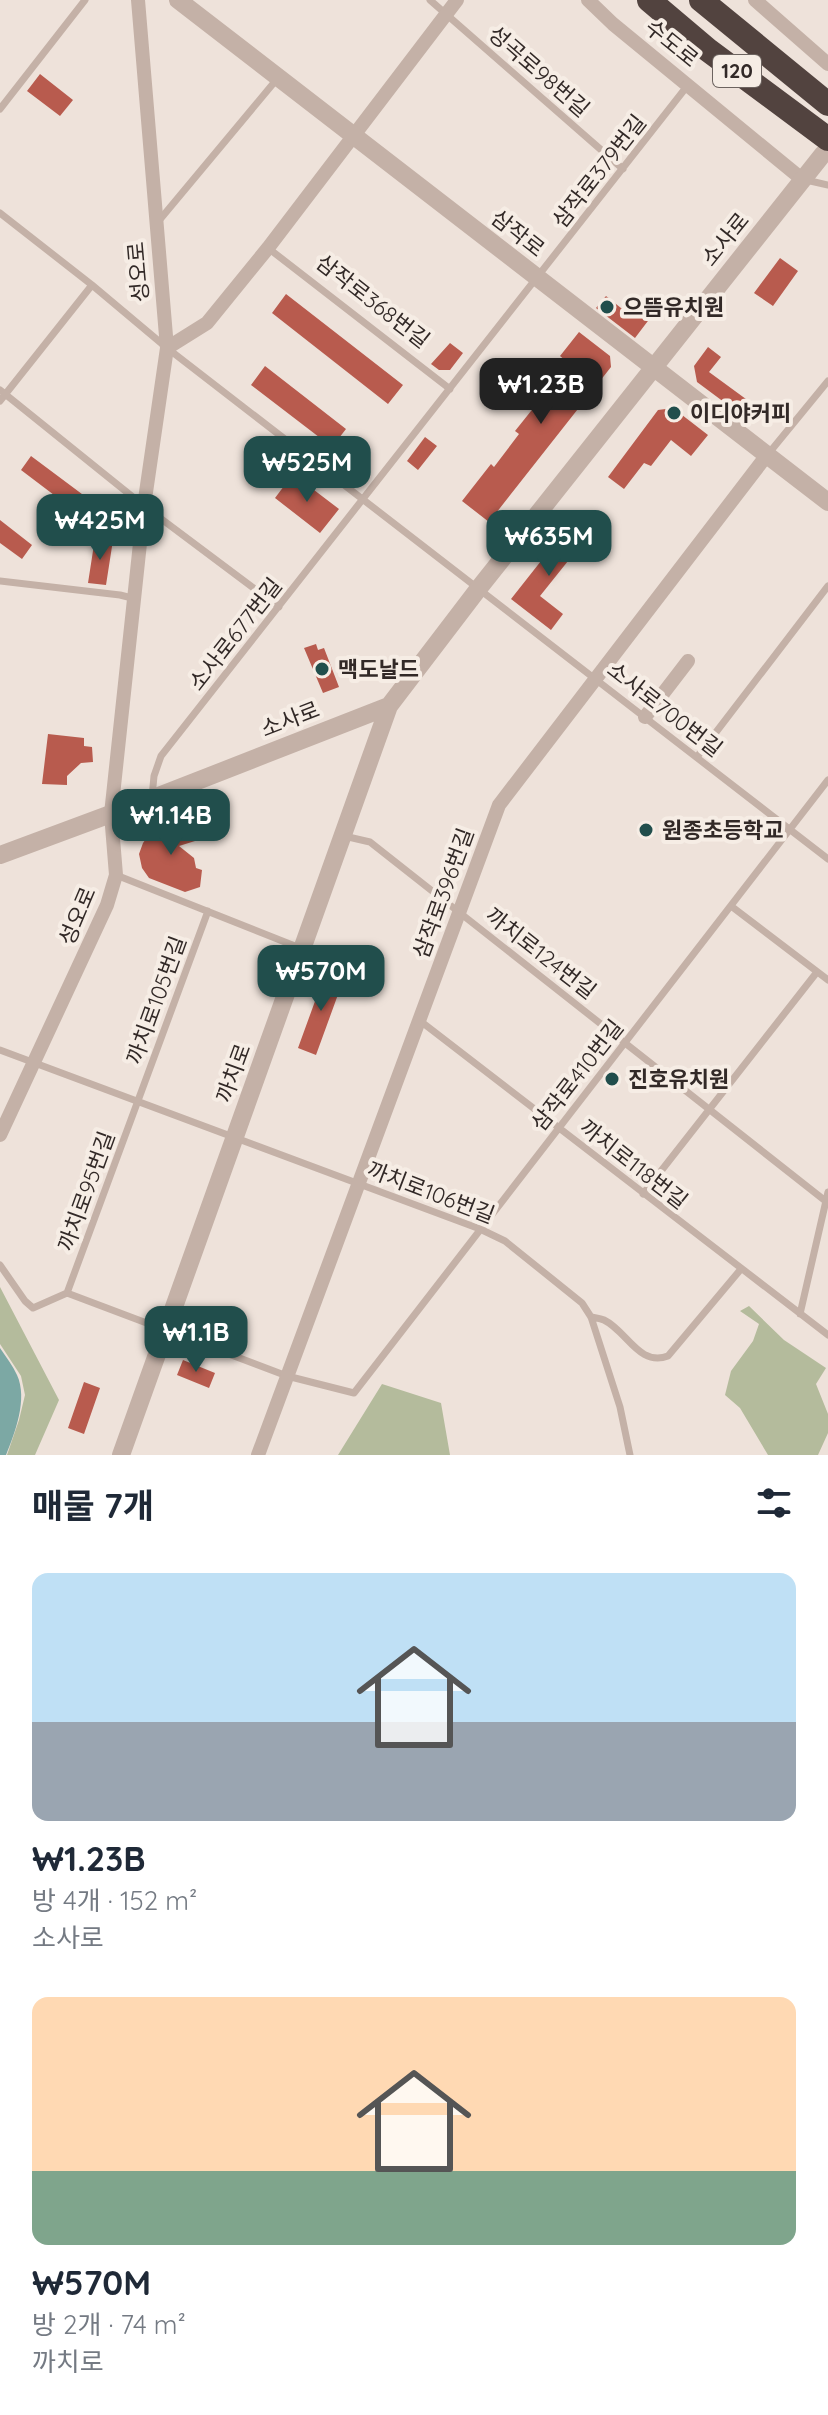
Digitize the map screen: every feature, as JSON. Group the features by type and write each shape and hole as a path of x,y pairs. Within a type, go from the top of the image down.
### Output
{"highway":[{"name":"120","path":"649,0 826,146"},
{"name":"120","path":"701,0 828,104"}],"street":[{"name":"성오로","path":"0,1135 107,905 116,875 111,814 144,506 167,348 138,0"},
{"name":"삼작로","path":"178,0 828,502"},
{"path":"167,348 207,323 457,0"},
{"name":"수도로","path":"588,0 803,180"},
{"path":"755,0 828,64"},
{"name":"소사로","path":"0,855 389,706 803,180 826,146"},
{"name":"삼작로396번길","path":"258,1455 499,805 767,455"},
{"path":"645,717 688,661"},
{"name":"까치로","path":"121,1455 389,706"}],"lane":[{"path":"0,109 85,0"},
{"name":"성곡로98번길","path":"430,0 623,169"},
{"name":"성오로","path":"156,224 278,77"},
{"name":"삼작로379번길","path":"450,389 688,85"},
{"path":"803,180 828,185"},
{"name":"소사로700번길","path":"0,213 167,348 828,859"},
{"name":"삼작로368번길","path":"268,248 450,389"},
{"path":"92,285 2,395 279,607"},
{"path":"767,455 828,381"},
{"name":"소사로677번길","path":"151,799 161,756 450,389"},
{"path":"0,593 2,581 136,599"},
{"path":"697,757 828,586"},
{"name":"삼작로410번길","path":"287,1376 354,1393 828,780"},
{"name":"까치로124번길","path":"344,835 370,842 827,1202"},
{"path":"116,875 303,949"},
{"path":"731,906 828,980"},
{"name":"까치로105번길","path":"138,1101 208,911"},
{"path":"643,1194 817,972"},
{"name":"까치로118번길","path":"419,1020 828,1335"},
{"path":"0,1050 235,1138"},
{"name":"까치로95번길","path":"67,1293 138,1101"},
{"name":"까치로106번길","path":"235,1138 505,1241 582,1303 591,1317 620,1407 630,1455"},
{"path":"800,1314 828,1192"},
{"path":"0,1265 33,1308 67,1293 287,1376"},
{"name":"까치로106번길","path":"591,1317 605,1320 646,1357 658,1359 668,1356 741,1269"}],"green space":[{"path":"0,1287 59,1400 35,1455 7,1455 25,1395 21,1376 0,1344"},
{"path":"749,1306 784,1340 826,1368 816,1384 828,1414 828,1433 818,1455 768,1455 740,1408 725,1395 731,1371 753,1341 759,1324 740,1311"},
{"path":"382,1384 441,1403 450,1455 338,1455"}],"water":[{"path":"0,1348 17,1375 21,1395 19,1416 6,1455 0,1455"}],"building":[{"path":"40,74 73,100 60,116 27,91"},
{"path":"780,258 798,271 773,306 754,293"},
{"path":"286,294 403,385 388,404 272,313"},
{"path":"606,296 631,316 644,299 657,309 635,338 596,308"},
{"path":"579,332 610,356 611,367 489,522 462,501 491,464 494,467 519,434 515,431 535,406 539,409 555,388 553,386 567,368 563,365 566,361 560,356"},
{"path":"450,343 463,353 450,370 439,370 431,364"},
{"path":"708,347 721,357 709,372 750,402 740,414 697,382 694,366"},
{"path":"265,366 346,429 332,447 251,385"},
{"path":"673,408 708,435 691,456 671,440 651,466 644,463 624,489 608,477 658,410"},
{"path":"425,437 437,446 418,470 407,461"},
{"path":"31,456 98,506 87,520 21,470"},
{"path":"293,474 339,509 320,533 275,498"},
{"path":"0,520 32,545 22,559 0,543"},
{"path":"571,523 588,536 540,596 563,614 551,630 511,599"},
{"path":"95,538 113,540 106,585 88,583"},
{"name":"맥도날드","path":"316,644 318,650 324,648 339,687 323,693 304,648"},
{"path":"48,734 84,738 84,746 92,747 93,762 81,763 67,776 67,785 42,784"},
{"path":"186,818 195,841 179,846 194,858 196,868 202,870 200,887 185,892 149,878 142,868 139,854 151,832"},
{"path":"326,971 344,978 316,1055 298,1048"},
{"path":"183,1360 215,1373 209,1388 177,1375"},
{"path":"84,1382 100,1388 84,1434 68,1428"}],"place":[{"name":"으뜸유치원","path":"607,307"},
{"name":"이디야커피","path":"674,413"},
{"name":"맥도날드","path":"322,669"},
{"name":"원종초등학교","path":"646,830"},
{"name":"진호유치원","path":"612,1079"}]}
